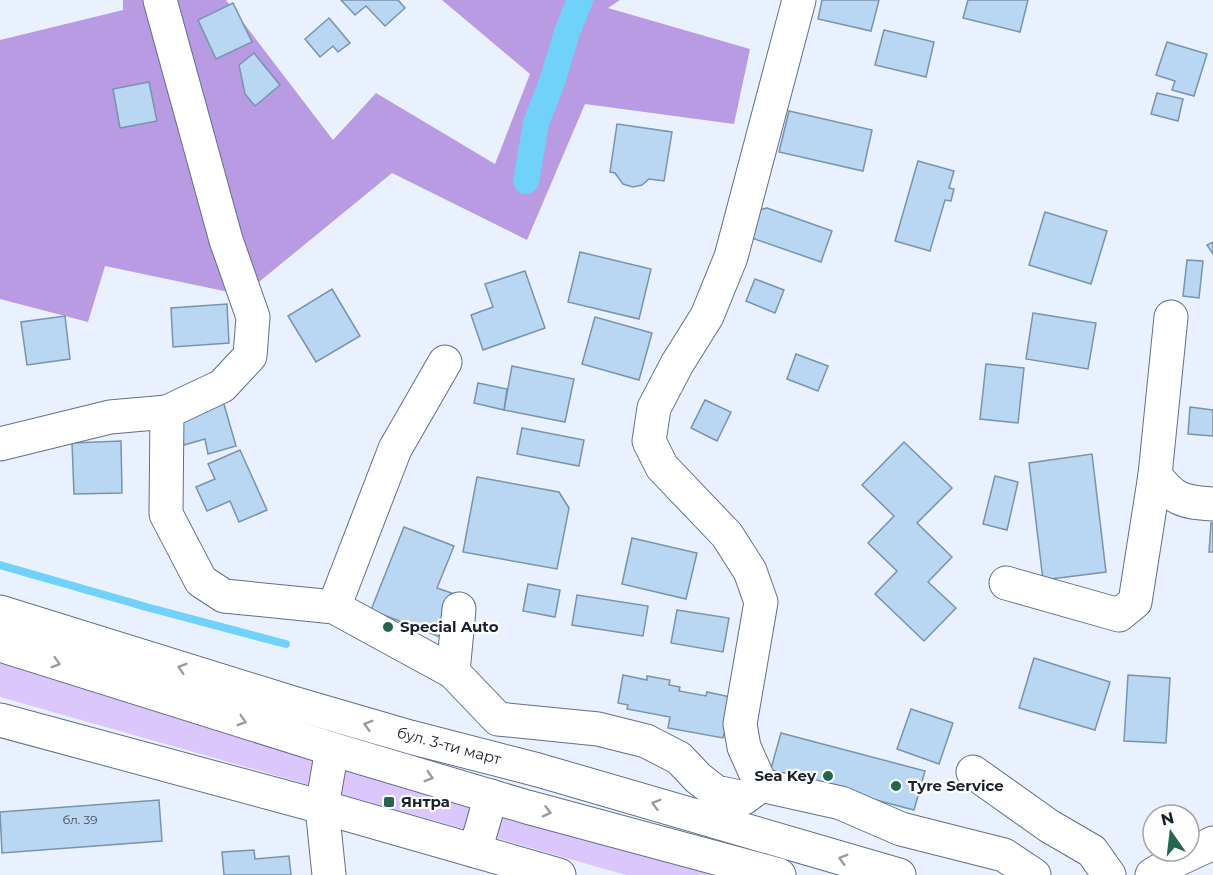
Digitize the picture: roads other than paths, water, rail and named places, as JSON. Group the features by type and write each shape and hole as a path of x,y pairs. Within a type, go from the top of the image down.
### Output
{"street":[{"path":"0,444 110,417 167,412 222,386 250,356 253,318 226,240 160,0"},
{"path":"761,785 744,747 740,724 761,602 750,571 728,535 662,467 649,441 654,408 677,364 707,316 731,257 799,0"},
{"path":"1005,584 1119,615 1135,602 1155,475 1171,316"},
{"path":"334,607 395,449 445,362"},
{"path":"167,412 166,514 201,581 224,596 334,607 453,672 498,719 598,729 646,741 679,758 698,778 716,792 744,798 761,785"},
{"path":"1155,475 1167,492 1184,501 1213,504"},
{"path":"453,672 459,609"},
{"name":"бул. 3-ти март","path":"0,612 292,703 486,756 899,875"},
{"path":"0,645 332,749 491,796 779,875"},
{"path":"486,756 498,719"},
{"path":"0,720 322,807 559,875"},
{"path":"329,875 322,807 332,749"},
{"path":"973,772 1049,826 1092,851 1109,875"},
{"path":"761,785 841,803 901,829 1004,855 1034,875"},
{"path":"475,851 491,796"},
{"path":"1152,875 1213,843"}],"waterway":[{"path":"526,181 536,123 580,0"},
{"path":"0,565 286,644"}],"place":[{"name":"Special Auto","path":"388,627"},
{"name":"Sea Key","path":"828,776"},
{"name":"Tyre Service","path":"896,786"},
{"name":"Янтра","path":"389,802"}]}
